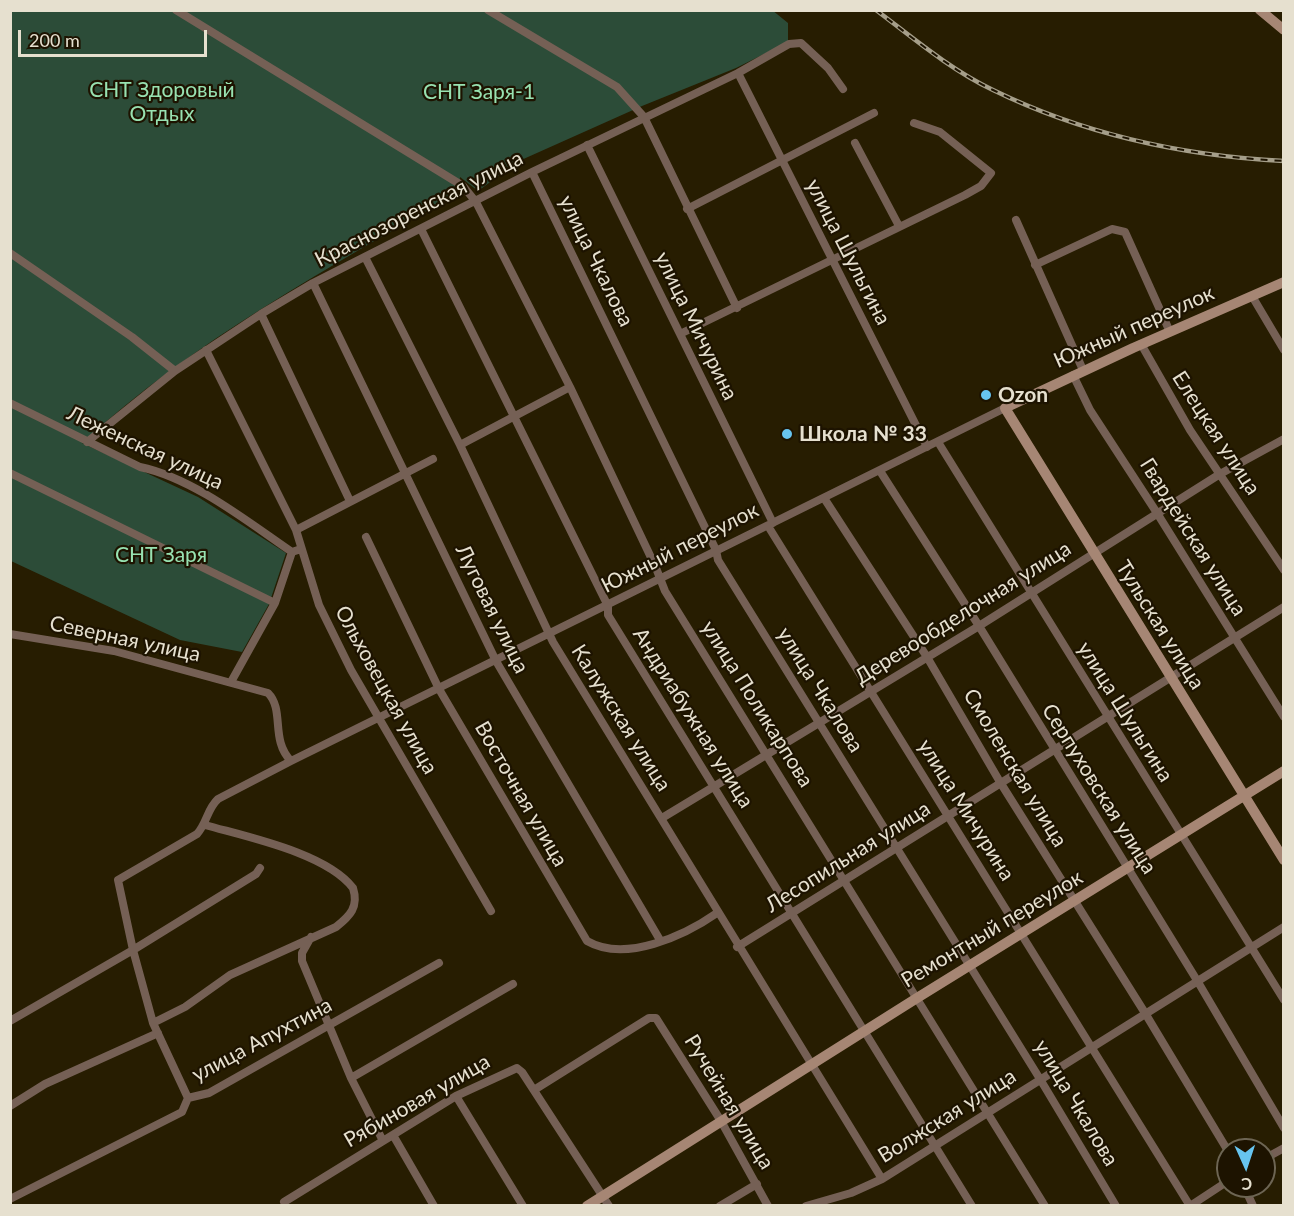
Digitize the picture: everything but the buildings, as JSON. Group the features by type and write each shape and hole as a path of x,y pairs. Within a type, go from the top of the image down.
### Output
{"main road":[{"path":"1260,10 1284,30"},
{"name":"Южный переулок","path":"1005,408 1141,344 1284,282"},
{"name":"Тульская улица","path":"1005,408 1092,553 1284,860"},
{"name":"Ремонтный переулок","path":"588,1206 606,1201 721,1121 810,1064 1076,902 1284,771"}],"street":[{"path":"176,10 463,186 476,201"},
{"path":"488,10 617,87 644,117 737,308"},
{"name":"Краснозоренская улица","path":"87,442 176,371 261,314 314,283 532,172 738,73 789,44 801,43 810,50 843,88"},
{"name":"улица Шульгина","path":"738,73 927,447"},
{"path":"687,209 874,113"},
{"path":"680,334 737,308 981,186 992,173 940,132 914,123"},
{"path":"855,143 899,226"},
{"name":"улица Мичурина","path":"587,145 771,524 1190,1206"},
{"name":"улица Чкалова","path":"532,172 716,550 718,560 970,965 1116,1206"},
{"name":"улица Поликарпова","path":"476,201 570,387 665,591 1045,1206"},
{"name":"Гвардейская улица","path":"1016,220 1078,373 1090,410 1284,717"},
{"name":"Андриабужная улица","path":"422,229 608,606 608,615 936,1144 972,1206"},
{"path":"1035,265 1112,229 1125,232 1170,332"},
{"path":"10,253 123,331 176,371"},
{"name":"Калужская улица","path":"365,257 460,445 550,635 662,818 737,947 882,1179"},
{"name":"Луговая улица","path":"314,283 496,661 660,940"},
{"path":"1252,296 1284,350"},
{"path":"261,314 350,501"},
{"name":"Елецкая улица","path":"1141,344 1162,384 1284,570"},
{"name":"Ольховецкая улица","path":"206,350 296,530 319,605 351,670 491,911"},
{"path":"460,445 570,387"},
{"name":"Леженская улица","path":"10,403 140,467 158,471 215,501 292,552"},
{"name":"Южный переулок","path":"133,950 118,880 188,842 205,825 209,809 218,799 1005,408"},
{"name":"Деревообделочная улица","path":"662,818 979,626 1029,592 1220,474 1284,439"},
{"name":"улица Шульгина","path":"938,442 1106,717 1284,1000"},
{"path":"296,530 433,459"},
{"name":"Серпуховская улица","path":"880,471 979,626 1198,982 1284,1128"},
{"path":"10,473 275,603"},
{"name":"Смоленская улица","path":"824,498 927,657 999,782 1145,1013 1220,1138"},
{"name":"Восточная улица","path":"366,537 439,689 587,941 599,948 635,950 702,923 717,913"},
{"path":"231,682 275,603 292,552 301,549"},
{"name":"Лесопильная улица","path":"737,947 793,915 999,782 1284,607"},
{"name":"Северная улица","path":"10,634 114,651 268,693 275,700 281,748 291,761"},
{"path":"153,1023 185,1007 230,975 336,927 348,918 355,907 353,888 339,875 286,848 205,825"},
{"path":"10,1021 133,950 256,874 260,868"},
{"name":"Волжская улица","path":"806,1206 851,1193 882,1179 1284,927"},
{"path":"311,938 302,953 303,961 351,1078 383,1141"},
{"path":"133,950 153,1023 188,1098"},
{"name":"улица Апухтина","path":"10,1199 182,1112 188,1098 201,1097 209,1093 439,963"},
{"path":"351,1078 513,984"},
{"name":"Ручейная улица","path":"534,1090 649,1018 656,1018 721,1121 768,1206"},
{"path":"10,1106 45,1084 158,1033"},
{"name":"Рябиновая улица","path":"284,1202 456,1096 511,1068 517,1068 522,1072 606,1201"},
{"path":"456,1096 523,1206"},
{"path":"393,1135 434,1206"},
{"path":"720,1206 757,1184"},
{"path":"1190,1206 1216,1189"}],"green space":[{"path":"772,10 788,23 788,42 736,68 642,106 519,161 478,191 460,177 459,192 312,278 216,338 125,406 82,443 198,497 286,553 269,604 242,652 180,640 11,561 11,11"}],"railway":[{"path":"876,10 933,53 977,82 1062,119 1172,148 1284,161"}],"place":[{"name":"Ozon","path":"986,395"},
{"name":"Школа № 33","path":"787,434"}],"park label":[{"name":"СНТ Заря-1","path":"479,92"},
{"name":"СНТ Здоровый Отдых","path":"162,102"},
{"name":"СНТ Заря","path":"161,555"}]}
